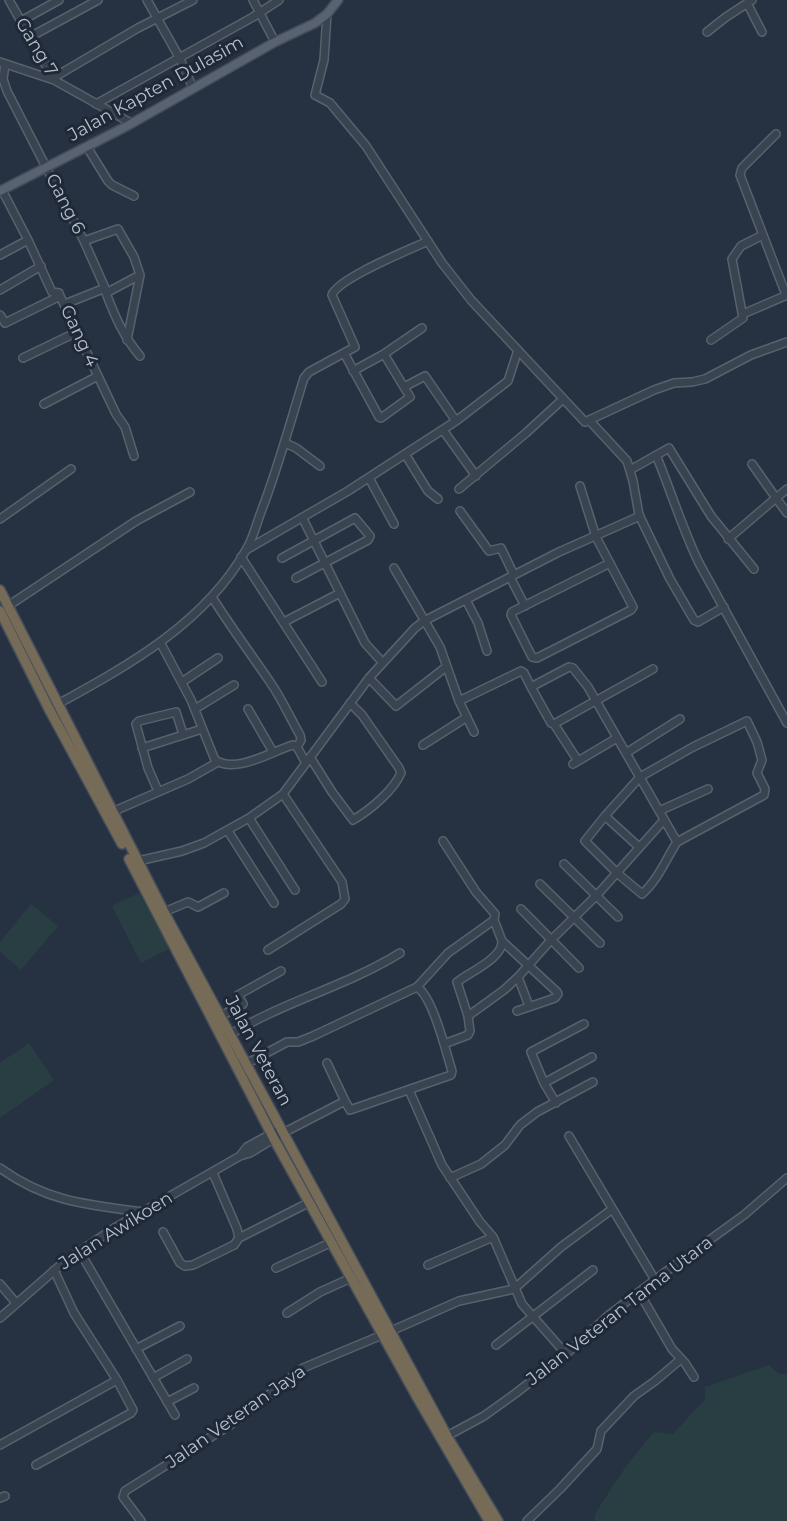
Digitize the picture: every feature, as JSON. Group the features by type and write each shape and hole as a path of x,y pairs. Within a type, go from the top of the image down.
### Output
{"highway":[{"name":"Jalan Veteran","path":"0,590 4,608 45,690 277,1133 489,1521"},
{"name":"Jalan Veteran","path":"45,690 58,704 164,912 231,1034 310,1202 351,1278 498,1521"}],"main road":[{"path":"327,14 338,0"},
{"name":"Jalan Kapten Dulasim","path":"1,190 87,147 275,42 315,23 327,14"}],"street":[{"name":"Gang 7","path":"9,0 53,79 131,123"},
{"path":"21,21 59,0"},
{"path":"30,37 98,0"},
{"path":"147,0 179,57 193,88"},
{"path":"2,63 53,79 120,38 193,0"},
{"path":"253,0 275,42"},
{"path":"96,104 279,0"},
{"path":"708,32 750,1 762,32"},
{"path":"327,14 324,60 315,95 330,103 366,146 428,242 471,300 585,422 674,382 705,379 751,355 787,342"},
{"name":"Gang 6","path":"2,63 3,79 7,91 84,241 117,323 140,356"},
{"path":"743,315 787,295 741,172 742,168 776,134"},
{"path":"87,147 112,185 134,195"},
{"name":"Gang 4","path":"1,190 52,292 59,293 65,304 116,414 125,427 134,456"},
{"path":"84,241 119,229 140,275 132,305 127,340"},
{"path":"711,340 743,318 732,259 741,246 763,235"},
{"path":"0,255 28,240"},
{"path":"58,704 122,669 160,642 212,597 227,580 246,550 272,484 304,378 309,372 356,346 332,295 333,291 352,277 428,242"},
{"path":"0,290 40,266"},
{"path":"65,304 140,275"},
{"path":"0,315 5,322 60,296"},
{"path":"353,371 384,354 422,328"},
{"path":"23,358 77,332"},
{"path":"246,550 303,519 456,421 509,379 518,350"},
{"path":"344,354 381,418 410,397 384,354"},
{"path":"44,404 98,376"},
{"path":"404,387 425,376 456,421"},
{"path":"459,489 563,399"},
{"path":"589,420 621,453 630,470 640,516 670,579 694,620 698,622 724,607"},
{"path":"443,430 476,476"},
{"path":"285,443 296,448 320,466"},
{"path":"630,470 668,448 671,449 706,508 728,539 754,569"},
{"path":"405,454 428,491 438,500"},
{"path":"656,455 686,536 787,723"},
{"path":"752,464 787,513"},
{"path":"0,519 70,469"},
{"path":"369,478 394,524"},
{"path":"580,486 596,537 610,562 634,605 633,608 537,658 532,657 511,615 515,610 610,562"},
{"path":"728,539 787,489"},
{"path":"4,608 135,521 190,492"},
{"path":"460,511 489,551 501,548 525,606"},
{"path":"138,861 194,847 228,831 283,794 382,662 424,621 559,552 640,516"},
{"path":"282,558 355,518 369,536 368,540 296,578"},
{"path":"303,519 365,643 382,662"},
{"path":"241,557 322,682"},
{"path":"394,568 440,647 459,701 474,732"},
{"path":"284,622 340,592"},
{"path":"212,597 270,682 300,735 301,740 297,747"},
{"path":"466,600 478,623 487,651"},
{"path":"160,642 182,682 213,756 218,762"},
{"path":"182,682 218,658"},
{"path":"369,678 396,706 446,667"},
{"path":"531,687 571,667 584,681 677,842"},
{"path":"554,724 653,669"},
{"path":"459,701 520,671 524,673 575,763 617,738"},
{"path":"195,709 234,685"},
{"path":"112,812 188,779 218,762 245,763 293,745 308,760 353,820 386,793 400,773 399,768 362,715 350,702"},
{"path":"248,709 273,752"},
{"path":"158,791 136,727 139,721 176,712 183,735"},
{"path":"423,745 467,717"},
{"path":"626,753 680,719"},
{"path":"744,721 748,723 762,760 757,773 765,789 764,795 677,842 657,878 642,894 585,841 640,777 744,721"},
{"path":"142,748 202,729"},
{"path":"659,811 708,789"},
{"path":"268,950 341,904 345,898 342,882 283,794"},
{"path":"605,816 639,847"},
{"path":"249,818 295,890"},
{"path":"468,1016 518,977 573,917 597,895 664,820"},
{"path":"228,831 274,903"},
{"path":"444,841 476,892 495,914 494,920 502,941 502,947 496,955 458,982 468,1016 470,1033 444,1044"},
{"path":"564,864 618,916"},
{"path":"540,884 600,943"},
{"path":"164,912 188,902 198,908 224,892"},
{"path":"521,909 579,968"},
{"path":"246,1064 287,1042 298,1042 321,1033 417,987 448,953 494,920"},
{"path":"502,941 558,994 555,998 517,1011"},
{"path":"231,1034 273,1011 379,966 400,952"},
{"path":"221,1016 243,1004 238,995 281,971"},
{"path":"518,977 529,1006"},
{"path":"327,1063 350,1110 451,1075 452,1071 430,1004 417,987"},
{"path":"556,1103 544,1083 531,1052 584,1024"},
{"path":"544,1083 592,1057"},
{"path":"450,1178 481,1164 505,1145 520,1125 537,1112 593,1082"},
{"path":"409,1090 450,1178 493,1237 522,1304 566,1354"},
{"name":"Jalan Awikoen","path":"0,1318 54,1270 116,1227 240,1156 250,1153 277,1133 345,1101"},
{"path":"569,1136 654,1280"},
{"path":"0,1168 16,1180 41,1193 84,1205 144,1212"},
{"path":"213,1173 239,1238"},
{"name":"Jalan Veteran Tama Utara","path":"447,1436 484,1416 566,1354 600,1323 654,1280 744,1215 787,1178"},
{"path":"163,1232 180,1263 185,1266 193,1265 234,1245 239,1238 310,1202"},
{"path":"386,1333 459,1301 514,1288 561,1247 611,1210"},
{"path":"428,1265 493,1237"},
{"path":"276,1268 332,1242"},
{"path":"80,1252 175,1415"},
{"path":"36,1465 134,1409 74,1313 54,1270"},
{"path":"496,1345 593,1270"},
{"path":"287,1313 320,1292 351,1278"},
{"path":"0,1284 16,1303"},
{"path":"639,1292 657,1326 694,1377"},
{"path":"136,1350 180,1326"},
{"name":"Jalan Veteran Jaya","path":"141,1521 124,1498 125,1491 230,1425 303,1368 386,1333"},
{"path":"153,1378 187,1359"},
{"path":"527,1521 597,1449 601,1431 633,1396 681,1359"},
{"path":"0,1446 117,1380"},
{"path":"167,1402 194,1388"}],"green space":[{"path":"139,893 169,949 141,963 112,906"},
{"path":"31,904 58,926 21,970 0,952 0,942"},
{"path":"29,1043 54,1080 0,1118 0,1063"},
{"path":"769,1365 779,1374 787,1374 787,1521 594,1521 596,1512 626,1466 654,1432 673,1434 705,1399 705,1387"}]}
